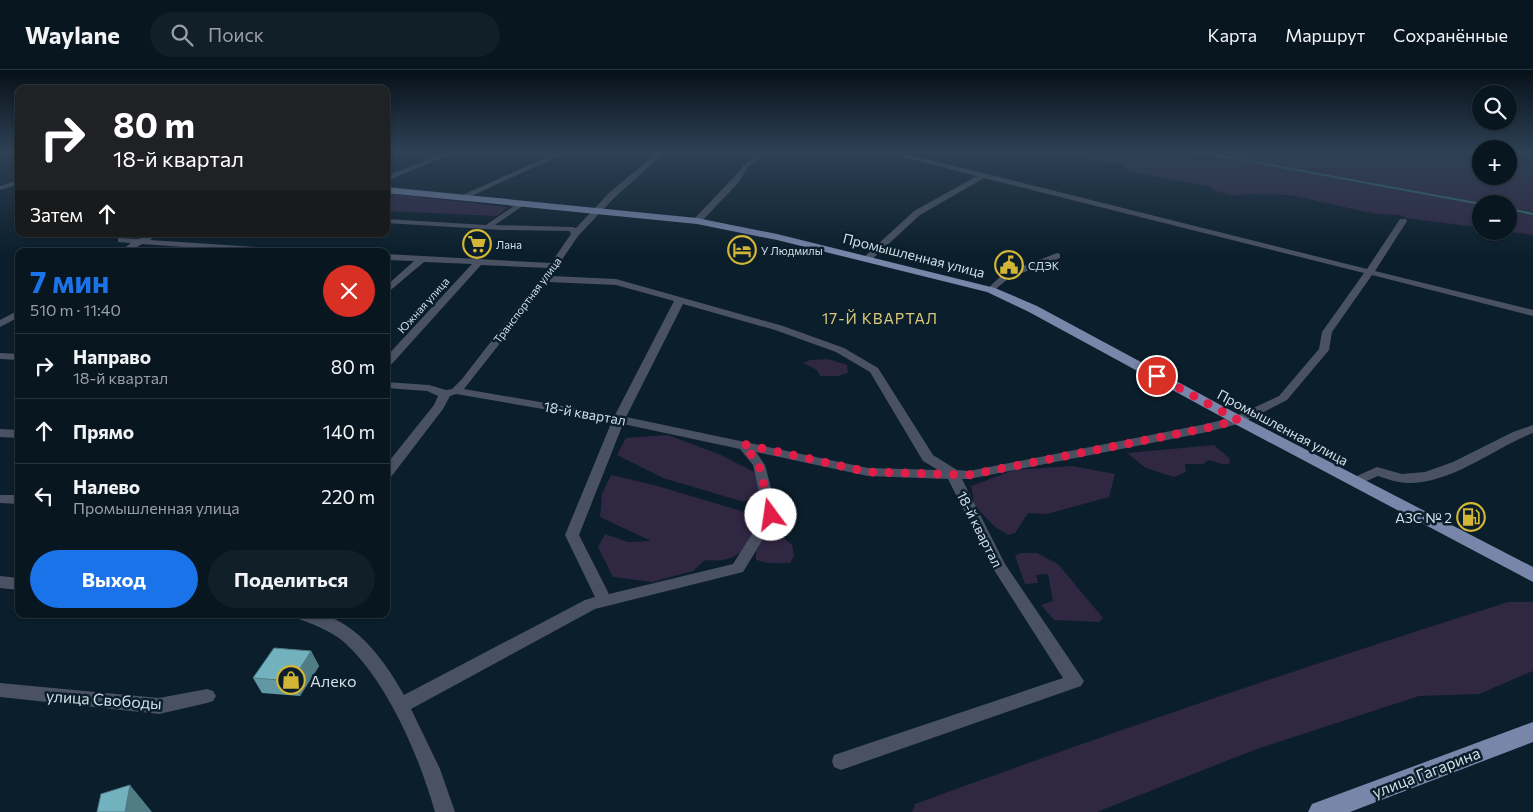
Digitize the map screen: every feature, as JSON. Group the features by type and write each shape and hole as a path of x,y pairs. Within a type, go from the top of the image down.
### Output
{"main road":[{"name":"Промышленная улица","path":"390,190 697,221 777,237 991,290 1033,309 1533,576"},
{"name":"улица Гагарина","path":"1320,812 1533,732"}],"street":[{"path":"462,197 488,186"},
{"name":"Транспортная улица","path":"392,459 451,392 466,381 545,279 576,234 624,186"},
{"path":"697,221 731,186"},
{"path":"867,259 917,213 965,186"},
{"path":"1020,186 1533,313"},
{"path":"489,226 521,203"},
{"path":"545,279 616,282 797,334 840,350 874,370 928,458 952,473 969,475 1207,428 1238,420 1283,398 1324,350 1327,332 1338,319 1403,221"},
{"path":"390,222 489,226 513,230 572,229 576,234"},
{"path":"129,248 149,237"},
{"path":"120,240 227,248"},
{"path":"991,290 1006,276 1057,256"},
{"path":"390,258 553,266"},
{"path":"390,287 422,259"},
{"name":"Южная улица","path":"390,360 479,262"},
{"path":"605,601 572,535 619,418 680,300"},
{"path":"0,324 15,315"},
{"path":"0,356 15,357"},
{"name":"18-й квартал","path":"390,385 429,388 619,418 868,472 952,473 999,566 1075,681 841,761"},
{"path":"1356,482 1377,471 1408,480 1451,470 1513,435 1533,429"},
{"path":"0,432 15,434"},
{"path":"400,706 592,604 738,568 771,515 759,465 743,444"},
{"path":"0,499 15,500"},
{"path":"0,582 15,584"},
{"path":"316,618 340,630 363,649 377,668 422,747 446,812"},
{"name":"улица Свободы","path":"0,690 159,706 207,696"}],"shaded area":[{"path":"1205,186 1533,186 1533,235 1517,233 1517,195 1472,195 1472,227 1407,218 1399,215 1376,214 1290,195 1229,195 1211,189 1212,187"},
{"path":"390,193 508,207 497,216 390,211"},
{"path":"828,359 847,365 848,373 838,376 820,376 817,370 803,363 810,360"},
{"path":"668,435 721,455 754,472 760,492 744,502 663,478 617,455 626,438"},
{"path":"1214,445 1230,459 1229,464 1209,460 1203,464 1185,464 1186,472 1174,477 1146,468 1127,453"},
{"path":"1072,466 1115,474 1109,497 1047,514 1028,513 1015,533 1008,535 994,526 975,506 971,486 1014,470"},
{"path":"611,475 654,485 758,516 751,537 747,545 735,556 717,561 705,560 693,571 652,582 613,577 598,547 605,534 628,542 651,541 600,517 602,494"},
{"path":"779,534 792,545 794,556 790,563 769,563 756,560 756,552 766,535"},
{"path":"1020,553 1037,553 1058,564 1103,618 1099,622 1054,620 1041,605 1053,601 1048,574 1036,575 1038,583 1025,584 1015,556"},
{"path":"1508,602 1533,602 1533,671 1479,694 1419,696 1254,750 1097,812 912,812 915,804 1062,751 1359,650"}],"building":[{"path":"274,648 311,651 292,681 253,678"},
{"path":"130,785 125,812 97,812 101,794"}],"waterway":[{"path":"1382,186 1472,202"},
{"path":"1517,211 1533,214"}],"place":[{"name":"Лана","path":"477,244"},
{"name":"У Людмилы","path":"742,250"},
{"name":"СДЭК","path":"1009,265"},
{"name":"АЗС № 2","path":"1471,517"},
{"name":"Алеко","path":"291,680"}],"district":[{"name":"17-Й КВАРТАЛ","path":"880,318"}],"route":[{"path":"771,515 759,465 743,444 868,472 969,475 1207,428 1238,420 1157,376"}]}
